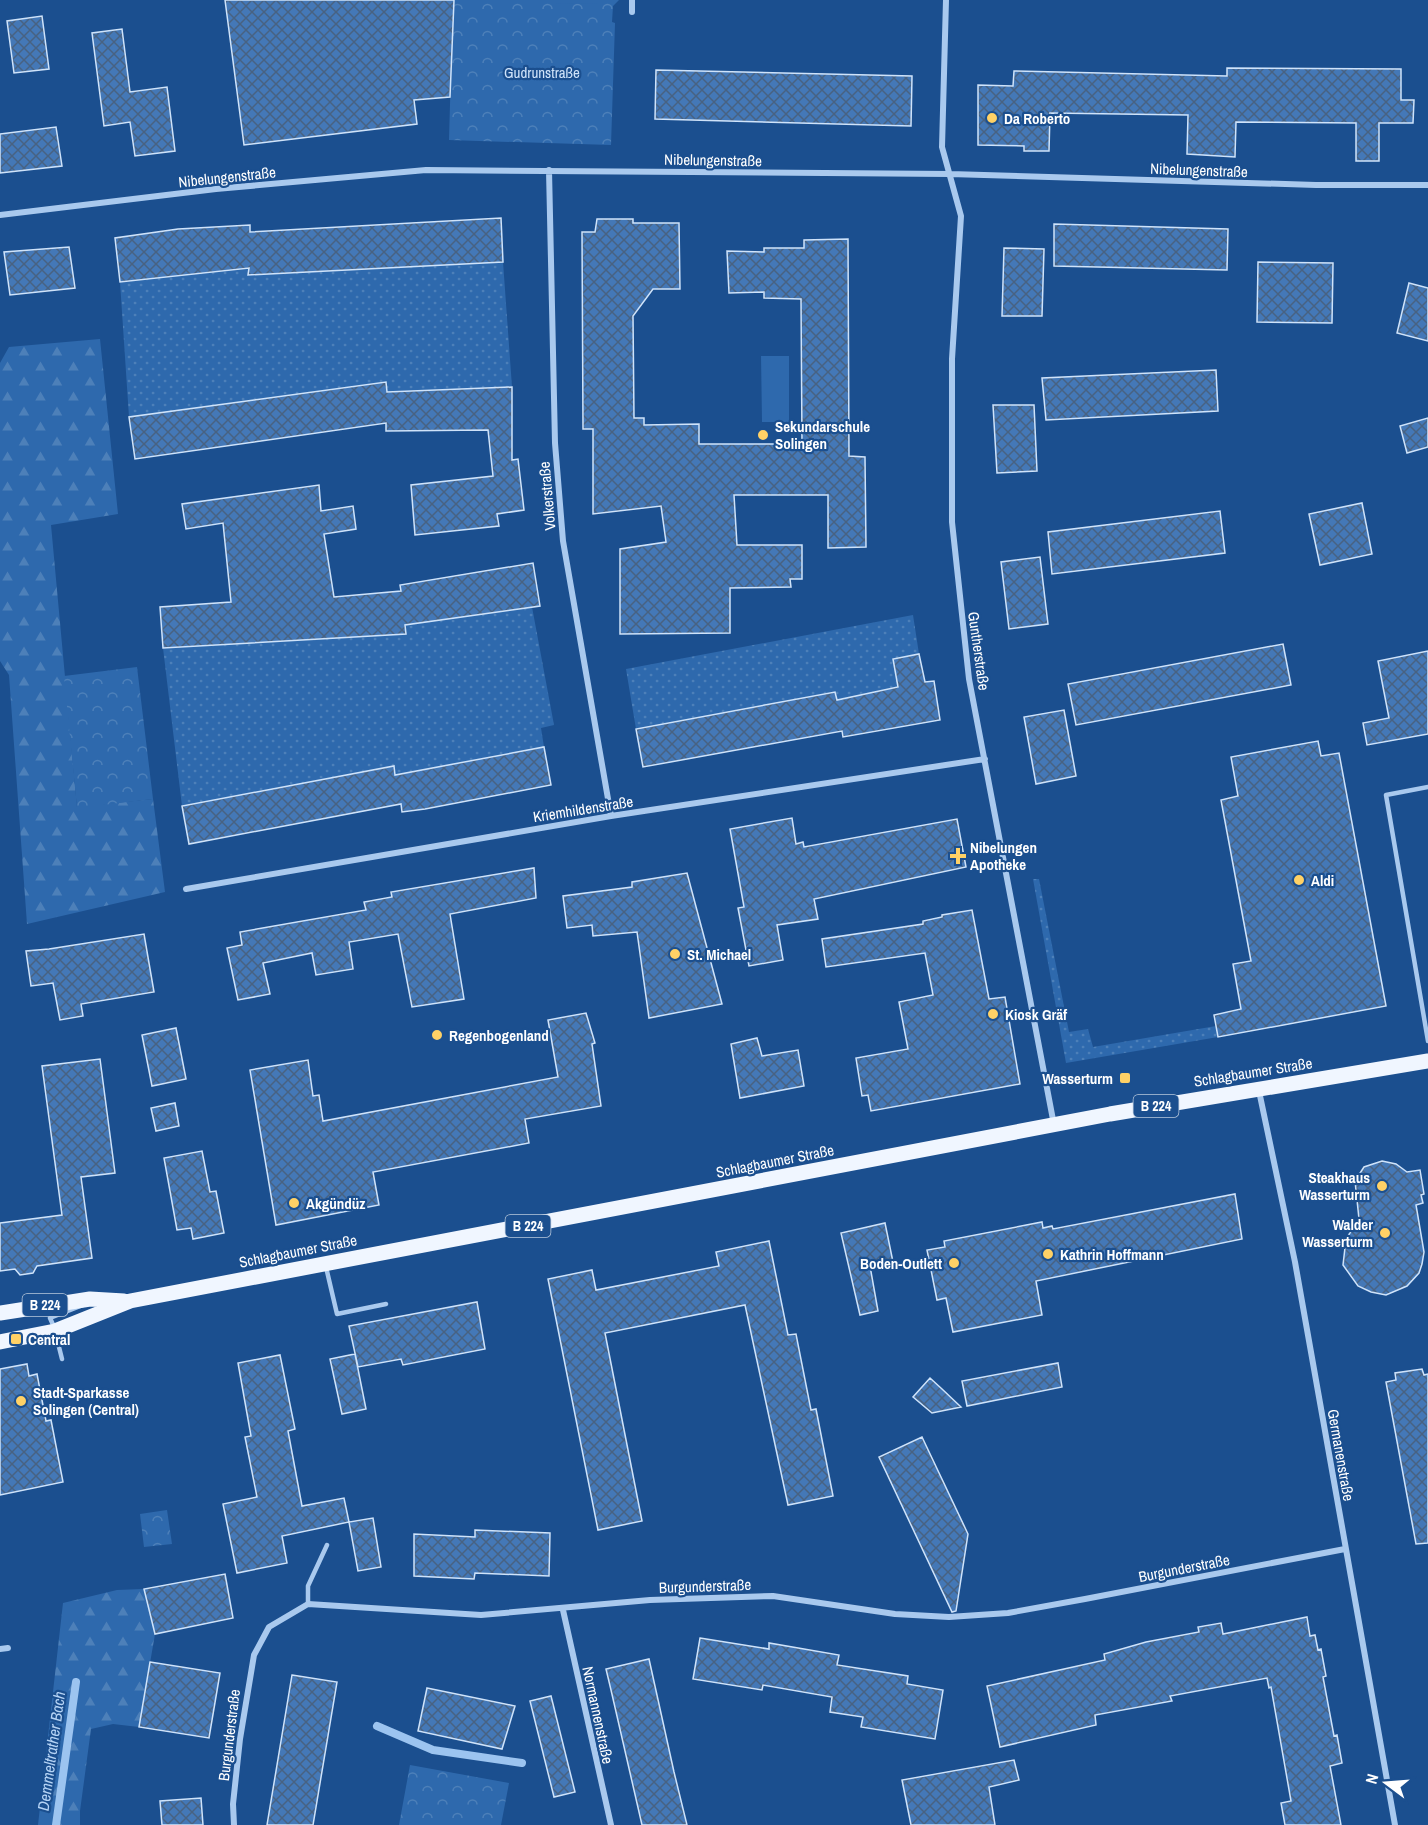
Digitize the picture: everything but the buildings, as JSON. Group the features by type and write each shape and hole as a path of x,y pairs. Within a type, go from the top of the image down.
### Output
{"main road":[{"name":"Schlagbaumer Straße","path":"0,1342 55,1331 130,1301 1054,1125 1428,1061"},
{"name":"Schlagbaumer Straße","path":"0,1313 90,1299 130,1301"}],"street":[{"path":"632,0 632,12"},
{"path":"946,0 942,147 950,174"},
{"name":"Nibelungenstraße","path":"0,215 216,189 426,170 950,174 1316,185 1428,185"},
{"name":"Volkerstraße","path":"549,170 555,443 563,541 611,816"},
{"name":"Guntherstraße","path":"950,174 961,216 952,359 952,522 969,679 1054,1125"},
{"name":"Kriemhildenstraße","path":"186,889 611,816 985,759"},
{"name":"Germanenstraße","path":"1259,1090 1295,1262 1395,1825"},
{"name":"Burgunderstraße","path":"234,1825 233,1804 240,1739 254,1655 269,1627 308,1604 481,1616 650,1600 773,1596 895,1614 949,1617 1008,1612 1345,1549"},
{"name":"Normannenstraße","path":"563,1610 611,1825"},
{"path":"0,1649 8,1648"}],"lane":[{"path":"1428,787 1386,795 1428,1041"},
{"path":"325,1264 337,1314 386,1304"},
{"path":"62,1359 50,1318 78,1309 90,1299"},
{"path":"308,1604 308,1586 327,1545"}],"green space":[{"name":"Gudrunstraße","path":"453,0 619,0 613,6 612,22 615,23 611,145 449,140"},
{"path":"555,0 598,0 598,4 555,3"},
{"path":"503,262 512,387 387,392 385,382 129,417 120,282 249,268 248,274"},
{"path":"100,339 118,514 51,525 77,807 153,799 165,892 27,924 9,675 0,661 0,363 9,347"},
{"path":"761,356 789,356 789,422 762,422"},
{"path":"532,607 554,725 541,728 544,747 395,775 393,766 182,806 163,648 406,634 405,625"},
{"path":"913,615 919,654 893,659 898,687 837,700 835,692 636,729 626,669"},
{"path":"137,667 153,799 77,808 64,676"},
{"path":"1033,879 1039,879 1069,1032 1088,1029 1093,1047 1216,1026 1218,1037 1066,1063"},
{"path":"167,1510 172,1544 144,1547 140,1514"},
{"path":"144,1589 155,1634 139,1727 113,1724 91,1729 80,1825 38,1825 63,1603 117,1590"},
{"path":"410,1765 509,1783 501,1825 399,1825"}],"waterway":[{"name":"Demmeltrather Bach","path":"56,1825 76,1682"},
{"path":"377,1726 433,1750 522,1763"}],"place":[{"name":"Da Roberto","path":"992,118"},
{"name":"Sekundarschule Solingen","path":"763,435"},
{"name":"Nibelungen Apotheke","path":"958,856"},
{"name":"Aldi","path":"1299,880"},
{"name":"St. Michael","path":"675,954"},
{"name":"Kiosk Gräf","path":"993,1014"},
{"name":"Regenbogenland","path":"437,1035"},
{"name":"Wasserturm","path":"1125,1078"},
{"name":"Steakhaus Wasserturm","path":"1382,1186"},
{"name":"Akgündüz","path":"294,1203"},
{"name":"Walder Wasserturm","path":"1385,1233"},
{"name":"Kathrin Hoffmann","path":"1048,1254"},
{"name":"Boden-Outlett","path":"954,1263"},
{"name":"Central","path":"16,1339"},
{"name":"Stadt-Sparkasse Solingen (Central)","path":"21,1401"}]}
